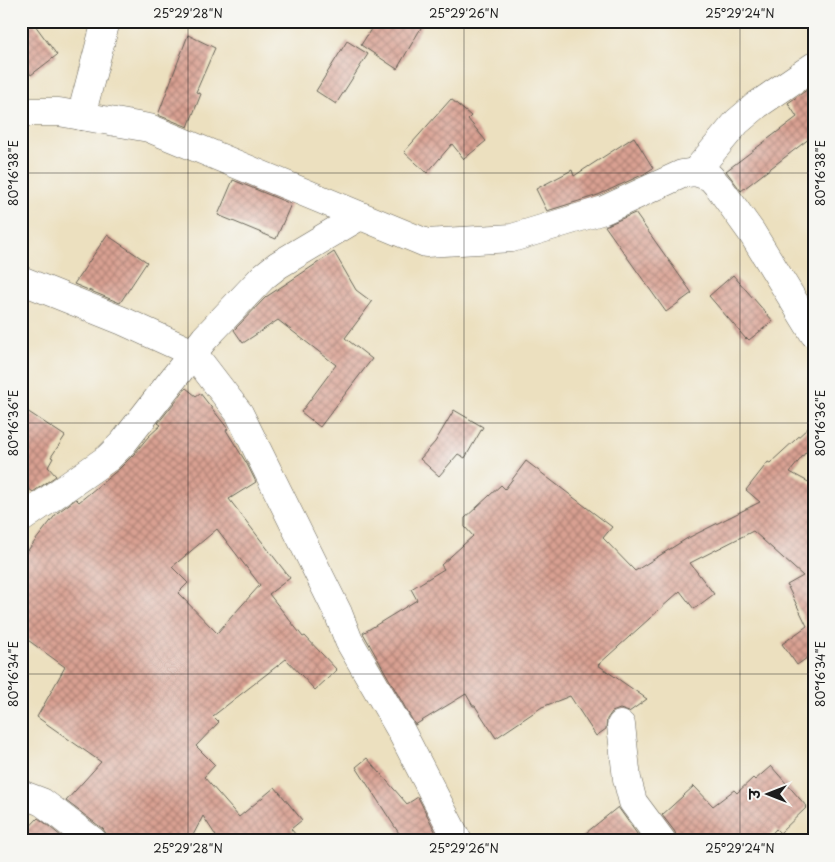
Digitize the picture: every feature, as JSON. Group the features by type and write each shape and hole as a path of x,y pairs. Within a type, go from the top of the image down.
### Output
{"street":[{"path":"81,116 106,21"},
{"path":"695,172 744,116 814,66"},
{"path":"21,112 59,112 149,128 426,243 512,238 604,210 682,174 695,172 710,177 719,187 806,304 814,334"},
{"path":"28,505 108,458 205,338 264,276 278,265 360,216"},
{"path":"21,280 123,321 193,353 239,413 338,614 349,641 400,729 458,841"},
{"path":"621,725 627,779 633,802 662,841"},
{"path":"21,794 42,802 93,841"}],"building":[{"path":"21,21 32,21 57,55 31,75 21,62"},
{"path":"376,21 425,21 397,69 361,45"},
{"path":"188,35 215,48 196,92 201,94 188,127 158,115"},
{"path":"347,41 368,54 336,104 316,91"},
{"path":"814,85 814,144 810,138 741,191 726,171 797,117 788,103"},
{"path":"451,99 471,116 468,119 486,141 464,159 452,144 427,173 404,152"},
{"path":"634,137 653,168 598,195 547,211 536,189 572,170 574,176"},
{"path":"233,180 291,204 276,239 218,215"},
{"path":"635,213 692,293 666,312 605,226"},
{"path":"107,235 147,262 120,303 74,284"},
{"path":"334,252 356,290 372,302 345,338 372,359 320,427 301,412 336,365 278,320 243,343 234,330 266,297"},
{"path":"733,275 773,321 749,340 746,339 709,296"},
{"path":"186,388 196,396 200,393 228,429 226,430 256,482 229,499 290,578 269,594 303,637 305,636 337,670 315,690 286,659 213,716 219,722 196,746 215,765 204,777 239,817 275,787 302,820 291,829 301,841 210,841 216,836 203,816 190,841 108,841 103,829 66,801 101,762 37,717 65,667 21,635 21,559 57,513 76,499 79,502 119,469 161,425 158,423","holes":["217,529 260,585 217,633 178,593 188,583 172,567"]},
{"path":"21,407 65,436 51,457 53,458 48,467 56,476 33,492 21,483"},
{"path":"454,410 483,427 465,458 458,454 439,476 420,459 435,442"},
{"path":"808,428 814,433 814,442 790,472 814,485 814,653 797,665 782,644 807,626 787,585 803,576 753,531 690,563 714,594 694,609 680,591 598,665 647,699 629,712 620,709 612,712 607,719 606,729 596,736 570,696 542,707 496,738 466,694 415,725 363,633 417,600 411,589 444,569 441,565 473,536 465,527 465,518 501,485 505,489 526,461 612,527 603,538 635,571 686,539 760,502 746,490 768,462 770,463"},
{"path":"367,758 407,804 418,797 440,841 404,841 356,767"},
{"path":"771,766 807,807 780,833 776,829 765,841 677,841 675,832 662,815 694,786 713,806 734,790 737,793 753,778 755,780"},
{"path":"618,807 642,841 576,841"},
{"path":"38,818 67,841 21,841 21,836"}]}
